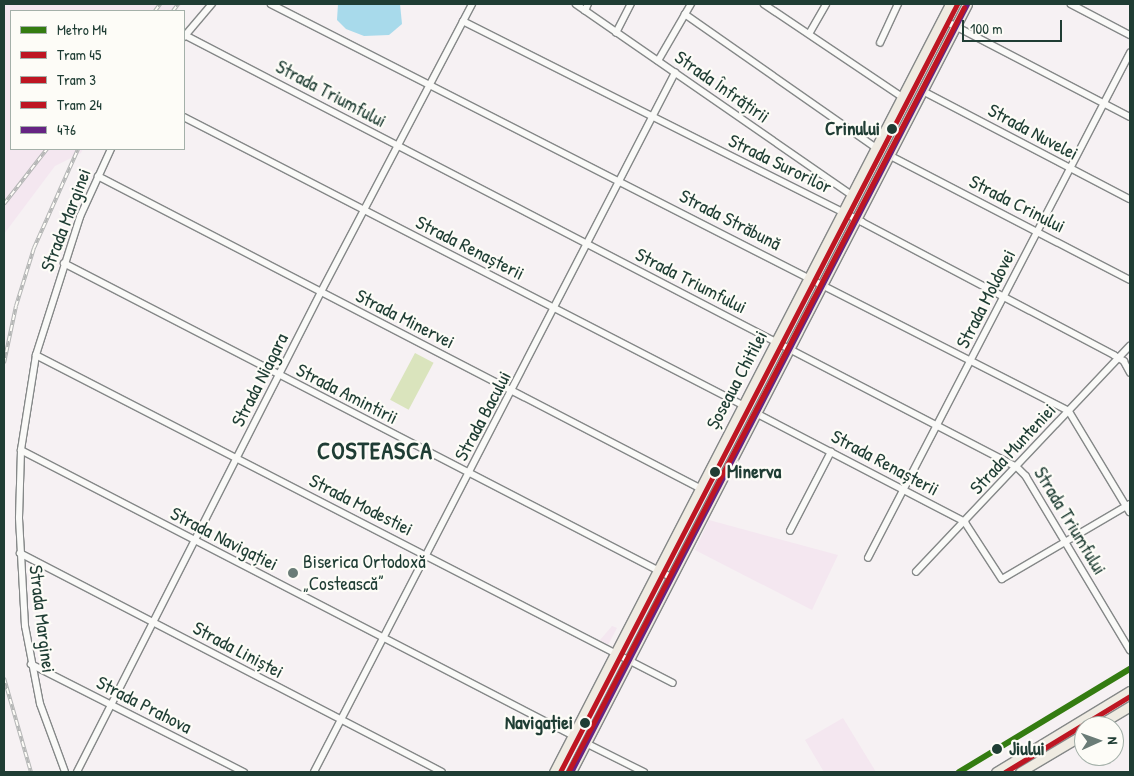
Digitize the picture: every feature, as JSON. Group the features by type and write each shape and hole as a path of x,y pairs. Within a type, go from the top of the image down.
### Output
{"main road":[{"name":"Șoseaua Chitilei","path":"571,772 789,348 844,212 875,147 950,4"},
{"name":"Șoseaua Chitilei","path":"554,772 777,341 856,218 967,4"},
{"path":"996,772 1130,691"},
{"path":"1114,716 1130,706"},
{"path":"1020,772 1074,740"}],"street":[{"path":"185,37 212,4"},
{"name":"Strada Străbună","path":"271,4 620,180 1069,411"},
{"name":"Strada Niagara","path":"77,772 321,292 472,4"},
{"name":"Strada Înfrățirii","path":"576,4 852,195"},
{"path":"585,10 588,4"},
{"path":"616,33 631,4"},
{"path":"658,61 691,4"},
{"path":"764,4 901,96"},
{"path":"809,34 826,4"},
{"path":"880,43 898,4"},
{"path":"1071,4 1130,35"},
{"path":"685,14 875,147"},
{"path":"942,19 1130,117"},
{"name":"Strada Surorilor","path":"463,21 856,218 1119,358 1130,372"},
{"name":"Strada Triumfului","path":"185,37 777,341 1017,467 1026,476 1130,650"},
{"name":"Strada Moldovei","path":"868,558 1130,53"},
{"name":"Strada Bacului","path":"314,772 513,392 675,73"},
{"name":"Strada Nuvelei","path":"923,91 1130,199"},
{"name":"Strada Renașterii","path":"185,117 743,405"},
{"name":"Strada Marginei","path":"65,772 40,704 31,664 20,553 21,450 36,355 64,263 98,176 111,150"},
{"name":"Strada Crinului","path":"889,155 1130,280"},
{"name":"Strada Minervei","path":"98,176 700,488"},
{"name":"Strada Amintirii","path":"64,263 671,577"},
{"name":"Strada Munteniei","path":"916,572 966,522 1130,346"},
{"name":"Strada Modestiei","path":"36,355 673,683"},
{"path":"1069,411 1128,505 1130,512"},
{"name":"Strada Renașterii","path":"756,413 966,522"},
{"name":"Strada Navigației","path":"21,450 574,736"},
{"path":"790,531 831,452"},
{"path":"966,522 1002,579 1128,505"},
{"name":"Strada Liniștei","path":"20,553 442,772"},
{"name":"Strada Prahova","path":"31,664 244,772"},
{"path":"586,743 644,772"}],"shaded area":[{"path":"4,4 182,4 177,10 10,10 10,150 82,150 81,153 55,166 4,234"},
{"path":"709,520 838,555 812,610 695,550"},
{"path":"612,626 617,628 608,645 600,640"},
{"path":"843,718 876,772 824,772 805,740"}],"green space":[{"path":"415,353 434,363 409,410 390,400"}],"water":[{"path":"338,4 400,4 402,24 389,35 364,36 346,29 337,20"}],"railway":[{"path":"156,10 160,4"},
{"path":"174,10 178,4"},
{"path":"4,204 46,150"},
{"path":"4,363 16,306 34,248 78,150"},
{"path":"4,678 31,772"}],"metro line":[{"name":"M4","path":"959,772 1130,669"}],"tram line":[{"name":"45","path":"560,772 957,4"},
{"name":"3","path":"568,772 964,7"},
{"name":"24","path":"1005,772 1130,696"}],"transit line":[{"name":"476","path":"571,772 967,4"}],"place":[{"name":"Crinului","path":"892,129"},
{"name":"Minerva","path":"715,472"},
{"name":"Biserica Ortodoxă „Costească”","path":"293,573"},
{"name":"Navigației","path":"585,723"},
{"name":"Jiului","path":"997,749"}],"district":[{"name":"COSTEASCA","path":"375,451"}]}
